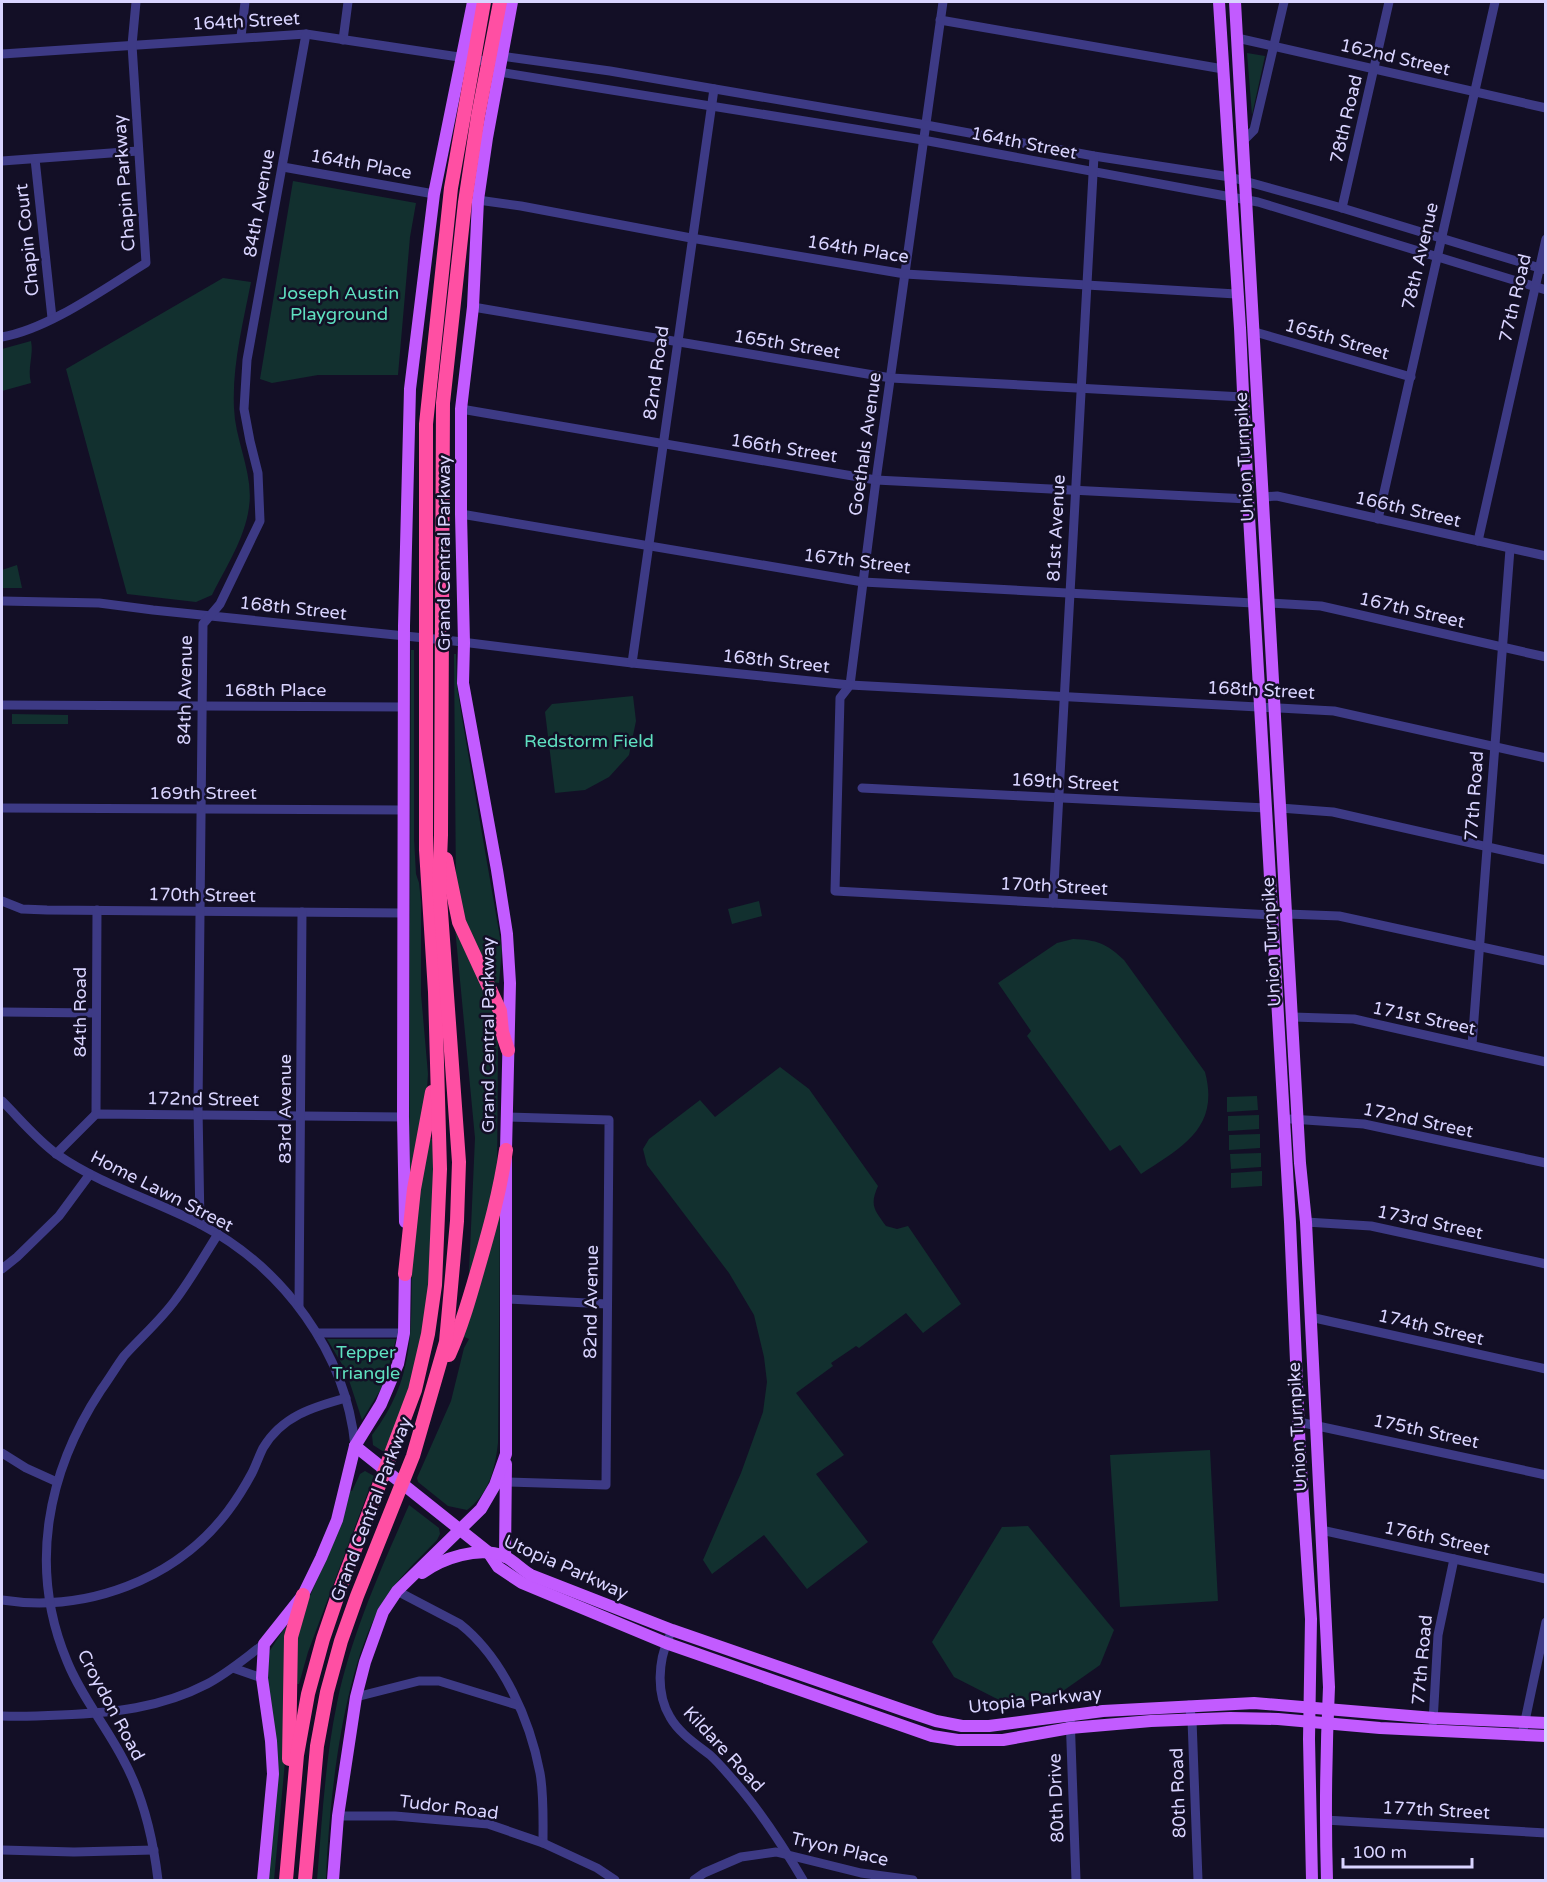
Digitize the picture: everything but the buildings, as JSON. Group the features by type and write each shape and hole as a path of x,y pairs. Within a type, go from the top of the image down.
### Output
{"highway":[{"name":"Grand Central Parkway","path":"285,1881 297,1755 308,1694 323,1639 415,1390 428,1334 435,1285 440,1169 435,1063 435,992 425,802 426,424 451,188 484,2"},
{"name":"Grand Central Parkway","path":"304,1881 317,1746 327,1692 345,1630 395,1502 432,1395 446,1342 453,1286 459,1162 439,884 444,403 465,202 482,92 500,2"},
{"path":"441,835 459,922 500,1011 502,1032 508,1050"},
{"path":"405,1274 414,1189 435,1063"},
{"path":"432,1395 460,1330 501,1189 506,1150"},
{"path":"285,1881 286,1782 290,1744 289,1662 291,1637 303,1595"}],"main road":[{"name":"Grand Central Parkway","path":"264,1644 303,1595 321,1558 337,1520 356,1446 390,1384 398,1364 404,1333 404,707 409,636 410,389 434,194 473,2"},
{"name":"Grand Central Parkway","path":"333,1881 338,1816 356,1697 365,1662 383,1612 397,1592 481,1509 495,1485 506,1454 506,1150 510,983 507,934 463,683 459,642 461,410 473,307 478,200 497,63 512,2"},
{"name":"Union Turnpike","path":"1218,2 1243,397 1311,1619 1309,1722 1312,1881"},
{"name":"Union Turnpike","path":"1235,2 1298,1118 1306,1222 1329,1687 1325,1820 1327,1881"},
{"path":"356,1446 488,1552"},
{"path":"505,1557 506,1454"},
{"path":"397,1592 433,1565 459,1556 488,1552"},
{"name":"Utopia Parkway","path":"488,1552 505,1557 531,1575 672,1630 936,1721 962,1726 989,1726 1070,1715 1189,1705 1254,1703 1328,1708 1433,1724 1545,1736"},
{"name":"Utopia Parkway","path":"488,1552 498,1567 522,1583 666,1643 932,1736 958,1740 1003,1740 1070,1728 1192,1720 1278,1719 1327,1724 1545,1723"},
{"path":"263,1881 273,1774 262,1678 264,1644"}],"street":[{"name":"Chapin Parkway","path":"2,338 25,331 69,310 146,263 132,45 136,2"},
{"path":"241,37 245,2"},
{"path":"343,40 348,2"},
{"name":"Goethals Avenue","path":"835,891 840,699 849,685 943,2"},
{"path":"1244,140 1254,130 1284,2"},
{"name":"78th Road","path":"1342,208 1389,2"},
{"name":"78th Avenue","path":"1378,519 1495,2"},
{"path":"940,20 1223,69"},
{"name":"164th Street","path":"2,54 306,34 463,57 711,105 923,140 1093,173 1231,196 1545,290"},
{"name":"84th Avenue","path":"200,1224 198,1116 203,624 220,604 260,521 258,473 244,409 247,360 306,34"},
{"name":"162nd Street","path":"1237,38 1545,108"},
{"name":"164th Street","path":"497,63 598,69 926,124 1094,156 1230,177 1342,208 1542,269"},
{"name":"82nd Road","path":"633,663 691,238 714,89"},
{"path":"2,161 138,151"},
{"name":"81st Avenue","path":"1053,903 1094,156"},
{"name":"Chapin Court","path":"35,159 52,318"},
{"name":"164th Place","path":"283,167 434,194"},
{"name":"164th Place","path":"478,200 905,274 1236,294"},
{"name":"77th Road","path":"1478,541 1534,287 1542,269 1545,238"},
{"name":"165th Street","path":"473,307 891,378 1243,397"},
{"name":"165th Street","path":"1255,332 1411,377"},
{"name":"166th Street","path":"461,410 876,480 1248,499"},
{"name":"166th Street","path":"1264,497 1277,496 1545,556"},
{"name":"167th Street","path":"461,514 862,582 1253,603"},
{"name":"77th Road","path":"1472,1045 1510,549"},
{"name":"168th Street","path":"2,601 99,603 849,685 1334,711 1545,758"},
{"name":"167th Street","path":"1270,603 1321,606 1545,657"},
{"name":"168th Place","path":"2,705 404,707"},
{"name":"169th Street","path":"862,788 1266,808"},
{"name":"169th Street","path":"2,808 404,810"},
{"path":"1280,808 1333,812 1545,860"},
{"name":"170th Street","path":"835,891 1272,915"},
{"name":"170th Street","path":"2,901 22,909 404,913"},
{"name":"84th Road","path":"96,1114 97,910"},
{"name":"83rd Avenue","path":"299,1306 302,912"},
{"path":"1287,914 1339,916 1545,961"},
{"path":"2,1012 96,1012"},
{"name":"171st Street","path":"1293,1017 1354,1019 1545,1062"},
{"name":"Home Lawn Street","path":"2,1101 56,1154 90,1174 200,1224 218,1234 260,1266 299,1306 317,1333 334,1366 346,1398 356,1446"},
{"path":"56,1154 96,1114"},
{"name":"172nd Street","path":"96,1114 403,1117"},
{"name":"82nd Avenue","path":"506,1482 606,1485 609,1120 508,1117"},
{"name":"172nd Street","path":"1282,1119 1298,1118 1364,1124 1545,1163"},
{"path":"2,1269 59,1216 90,1174"},
{"name":"173rd Street","path":"1306,1222 1371,1226 1545,1264"},
{"name":"Croydon Road","path":"158,1881 154,1850 141,1801 123,1759 67,1661 48,1603 46,1542 49,1510 57,1482 78,1430 124,1356 143,1338 176,1299 218,1234"},
{"path":"506,1299 607,1304"},
{"name":"174th Street","path":"1310,1317 1545,1369"},
{"path":"317,1333 404,1333"},
{"path":"2,1600 48,1603 90,1598 143,1580 180,1558 201,1541 227,1513 252,1472 262,1449 288,1420 309,1408 346,1398"},
{"name":"175th Street","path":"1299,1422 1545,1474"},
{"path":"2,1453 26,1468 57,1482"},
{"name":"176th Street","path":"1321,1530 1545,1580"},
{"name":"77th Road","path":"1433,1724 1438,1635 1454,1559"},
{"path":"397,1592 460,1624 500,1667 528,1728 540,1774 543,1843"},
{"path":"1522,1735 1545,1622"},
{"name":"Kildare Road","path":"672,1630 666,1643 661,1665 662,1696 670,1717 682,1733 736,1782 787,1854 802,1881"},
{"path":"2,1716 95,1713 133,1709 168,1701 201,1687 233,1668 264,1644"},
{"path":"233,1668 262,1678"},
{"path":"356,1697 419,1682 439,1681 517,1705"},
{"name":"80th Road","path":"1189,1705 1192,1720 1198,1881"},
{"name":"80th Drive","path":"1070,1715 1076,1881"},
{"name":"Tudor Road","path":"338,1816 395,1816 488,1824 543,1843 597,1868 615,1881"},
{"name":"177th Street","path":"1325,1820 1545,1833"},
{"path":"2,1850 74,1852 154,1850"},
{"name":"Tryon Place","path":"694,1881 704,1873 741,1857 772,1852 861,1873 913,1881"}],"green space":[{"path":"1247,53 1265,56 1252,115"},
{"name":"Joseph Austin Playground","path":"293,181 416,203 410,237 398,375 318,375 272,383 260,379"},
{"path":"223,278 251,282 239,345 234,392 237,433 247,470 250,495 244,530 212,595 196,602 127,594 66,369"},
{"path":"31,341 31,383 2,391 2,349"},
{"path":"17,565 22,588 2,588 2,570"},
{"path":"411,650 414,650 414,839 416,874 421,902 421,994 428,1074 426,1105 409,1203"},
{"path":"454,654 456,654 457,686 462,718 502,949 499,983 492,982 466,930 456,890"},
{"name":"Redstorm Field","path":"633,696 636,721 629,755 609,777 585,790 555,793 545,712 552,704"},
{"path":"12,714 68,715 68,724 12,724"},
{"path":"759,901 762,916 732,924 728,909"},
{"path":"454,917 496,1011 498,1035 497,1184 474,1270 469,1272 475,1138"},
{"path":"1073,939 1089,940 1101,944 1124,960 1205,1072 1208,1091 1207,1108 1202,1122 1183,1145 1141,1174 1120,1145 1110,1151 1027,1036 1031,1031 998,983 1057,943"},
{"path":"780,1067 809,1089 878,1186 874,1207 886,1226 897,1229 908,1226 961,1304 923,1333 906,1313 859,1348 856,1346 831,1363 833,1366 796,1393 844,1455 816,1474 868,1542 807,1589 764,1535 712,1574 703,1560 741,1473 763,1412 767,1382 764,1357 754,1315 729,1273 647,1165 643,1149 649,1139 700,1100 715,1117"},
{"path":"1257,1096 1258,1110 1227,1112 1227,1097"},
{"path":"1259,1115 1259,1129 1228,1131 1228,1116"},
{"path":"1260,1134 1260,1148 1229,1150 1229,1135"},
{"path":"432,1139 436,1183 429,1288 415,1375 387,1454 373,1445 372,1435 398,1390 405,1368 411,1324 414,1222 429,1140"},
{"path":"1261,1153 1261,1167 1231,1169 1230,1154"},
{"path":"1262,1171 1262,1186 1231,1188 1231,1173"},
{"path":"500,1210 498,1443 495,1462 486,1489 475,1504 467,1510 448,1506 418,1482 417,1478 451,1401 464,1348 469,1339 462,1336"},
{"name":"Tepper Triangle","path":"327,1339 396,1339 384,1384 362,1420 346,1371"},
{"path":"1210,1450 1218,1601 1120,1607 1110,1455"},
{"path":"365,1471 374,1476 308,1652 299,1684 293,1684 293,1652 305,1607 333,1544 349,1490 352,1491 360,1474"},
{"path":"409,1505 439,1528 440,1534 392,1589 380,1607 367,1635 347,1703 340,1740 330,1814 326,1880 317,1880 324,1791 343,1678 368,1602"},
{"path":"1028,1526 1114,1630 1100,1665 1053,1698 1003,1702 954,1677 932,1642 1002,1527"},
{"path":"285,1627 288,1632 287,1740 274,1880 268,1880 267,1674 269,1652"}]}
